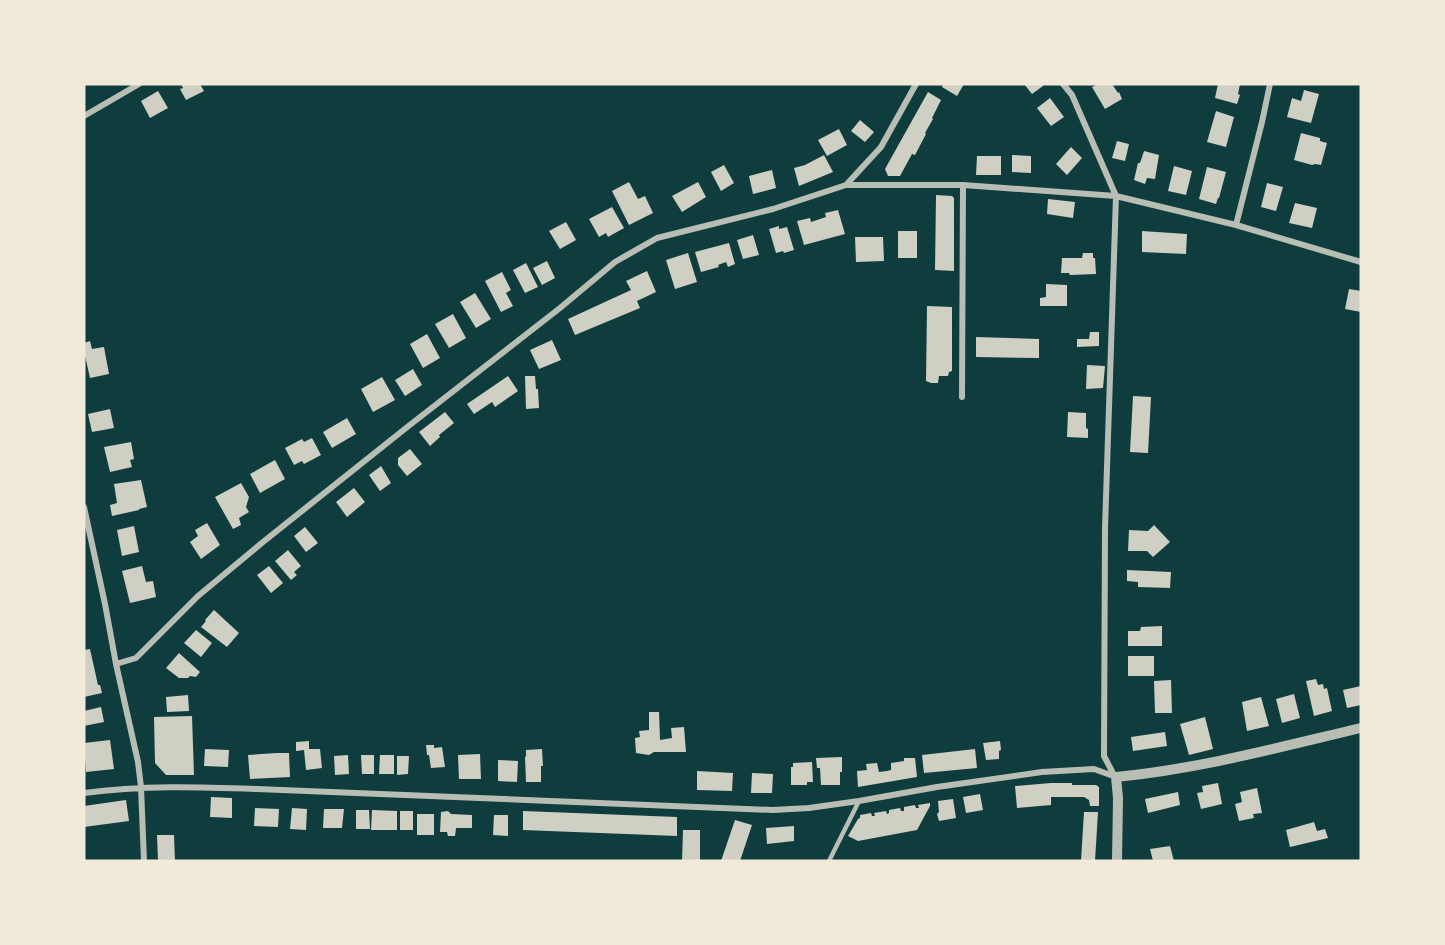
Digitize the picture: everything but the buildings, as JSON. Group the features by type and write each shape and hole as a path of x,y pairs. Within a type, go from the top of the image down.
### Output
{"street":[{"path":"84,116 139,84"},
{"path":"846,185 881,147 916,84"},
{"path":"1063,84 1072,95 1116,196 1105,528 1104,756 1116,777 1117,861"},
{"path":"1236,225 1270,84"},
{"path":"116,664 136,658 198,596 263,542 615,262 657,238 773,209 846,185 963,185 1116,196 1236,225 1361,262"},
{"path":"962,397 963,185"},
{"path":"84,507 138,762 144,861"},
{"path":"84,793 141,787 257,789 773,810 859,801 1042,772 1094,769 1116,777 1147,774 1193,767 1361,728"}],"lane":[{"path":"829,861 859,801"}]}
